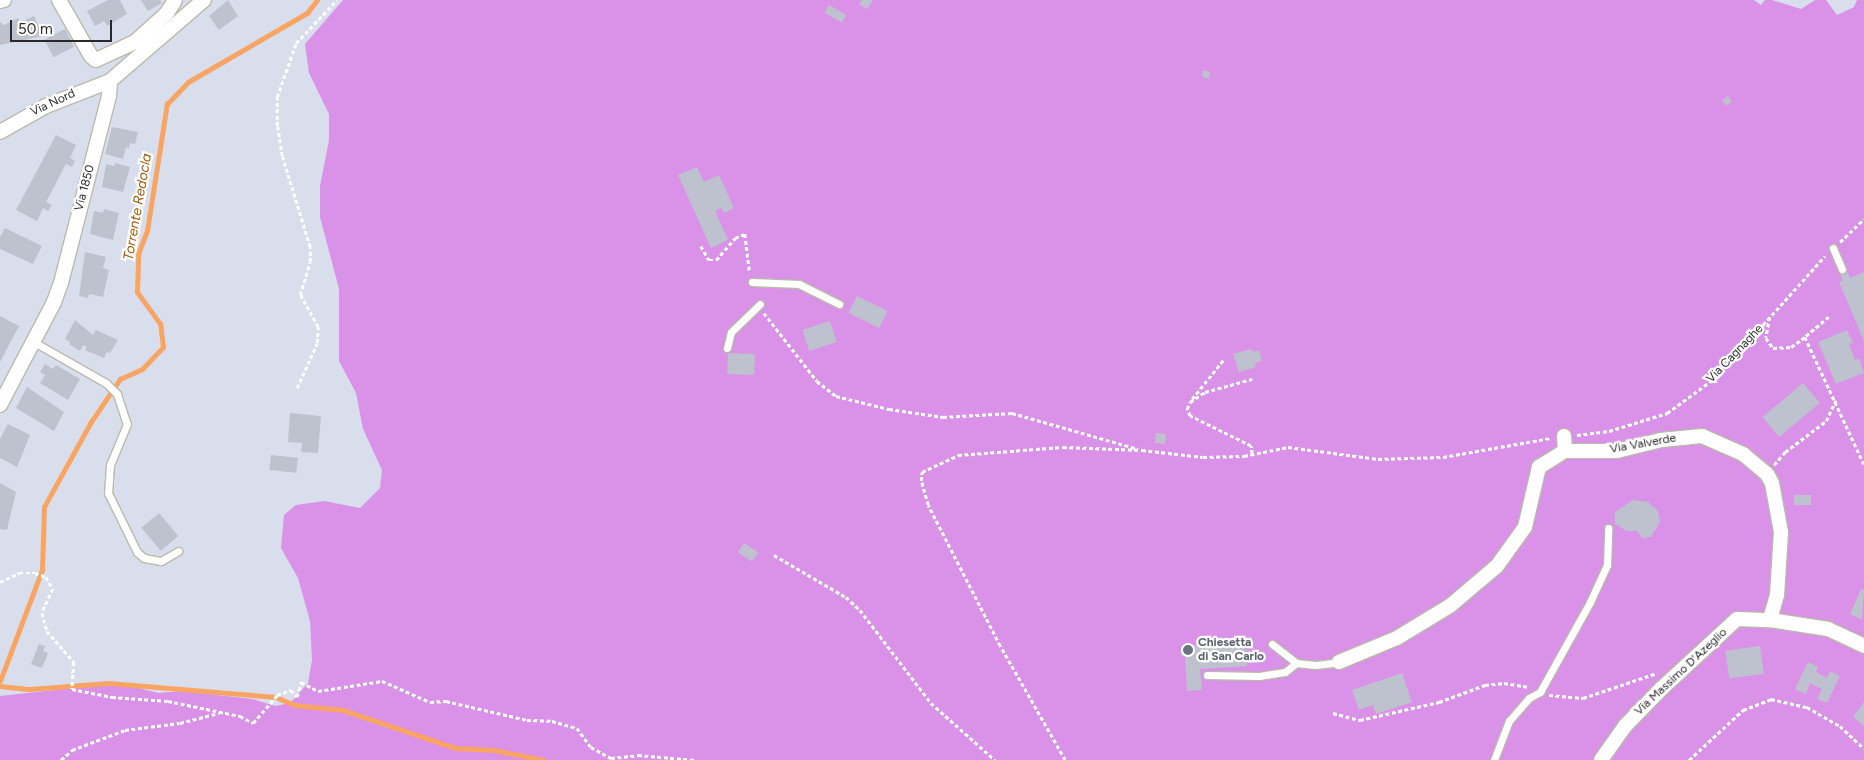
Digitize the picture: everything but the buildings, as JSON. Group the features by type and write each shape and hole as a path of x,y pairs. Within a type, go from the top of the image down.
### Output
{"street":[{"path":"0,1 4,0"},
{"path":"59,0 93,59 101,60 135,42 166,13 175,0"},
{"path":"110,81 204,0"},
{"path":"135,42 143,54"},
{"name":"Via Nord","path":"0,132 46,106 85,88 110,81"},
{"name":"Via 1850","path":"0,405 34,342 61,283 109,96 110,81"},
{"path":"1339,662 1397,638 1451,605 1497,566 1525,527 1539,467 1565,451 1564,436"},
{"name":"Via Valverde","path":"1565,451 1617,451 1661,440 1702,436 1743,454 1767,474"},
{"path":"1767,474 1772,483 1781,532 1777,595 1770,620"},
{"name":"Via Massimo D'Azeglio","path":"1601,760 1624,726 1737,619 1770,620 1828,629 1864,646"}],"lane":[{"path":"1833,248 1842,269"},
{"path":"752,282 799,284 839,304"},
{"path":"727,348 731,332 760,304"},
{"path":"34,342 106,383 117,394 127,424 110,466 108,493 137,552 144,558 161,561 178,551"},
{"path":"1494,760 1509,721 1529,698 1540,692 1565,652 1607,565 1608,528"},
{"path":"1272,644 1296,663 1316,665 1339,662"},
{"path":"1207,675 1259,676 1285,672 1296,663"}],"path":[{"path":"296,388 317,343 318,327 300,295 310,262 310,246 282,156 277,126 278,98 296,43 337,0"},
{"path":"701,246 709,260 716,260 735,238 745,234 752,282"},
{"name":"Via Cagnaghe","path":"1142,450 1204,457 1252,454 1288,448 1378,459 1443,457 1564,436 1609,432 1667,414 1715,378 1805,277"},
{"path":"760,304 765,316 816,381 836,396 889,409 943,417 1012,414 1142,450"},
{"path":"1770,316 1766,338 1773,348 1791,347 1829,317"},
{"path":"1805,337 1836,400 1864,464"},
{"path":"1224,359 1190,402 1187,409 1190,416 1250,446 1252,454"},
{"path":"1190,402 1214,389 1252,379"},
{"path":"1767,474 1785,452 1826,421 1836,400"},
{"path":"1065,760 1000,646 928,505 921,481 922,472 958,456 1063,447 1142,450"},
{"path":"774,555 846,597 860,610 930,703 995,760"},
{"path":"0,582 19,574 35,572 46,577 53,589 42,613 47,631 74,662 71,678 72,690 112,697 168,701 221,712 253,723 277,695 291,690 297,698 301,682 318,691 382,681 430,702 446,701 527,720 552,721 577,728 591,747 612,759 638,755 695,760"},
{"path":"1333,713 1360,720 1504,683 1540,692 1583,698 1662,671"},
{"path":"1690,760 1743,710 1771,699 1807,708 1840,726 1864,748"},
{"path":"61,760 72,750 125,730 180,724 221,712"}],"shaded area":[{"path":"343,0 1754,0 1761,5 1765,0 1772,0 1801,9 1815,0 1826,0 1837,15 1854,7 1857,0 1864,0 1864,760 0,760 0,696 55,690 76,684 115,682 158,693 182,691 252,699 275,706 290,703 308,683 312,660 310,621 298,578 281,548 284,515 296,505 324,501 360,508 380,488 382,470 363,429 356,393 339,361 339,289 320,217 320,186 329,140 329,114 309,73 305,44"}],"waterway":[{"name":"Torrente Redocla","path":"0,681 42,570 44,507 91,422 120,379 142,369 163,347 160,324 137,292 138,254 147,231 167,104 188,82 307,13 317,0"},
{"path":"0,686 30,689 109,683 276,697 295,705 343,710 455,748 494,750 544,760"}],"place":[{"name":"Chiesetta di San Carlo","path":"1188,650"}]}
